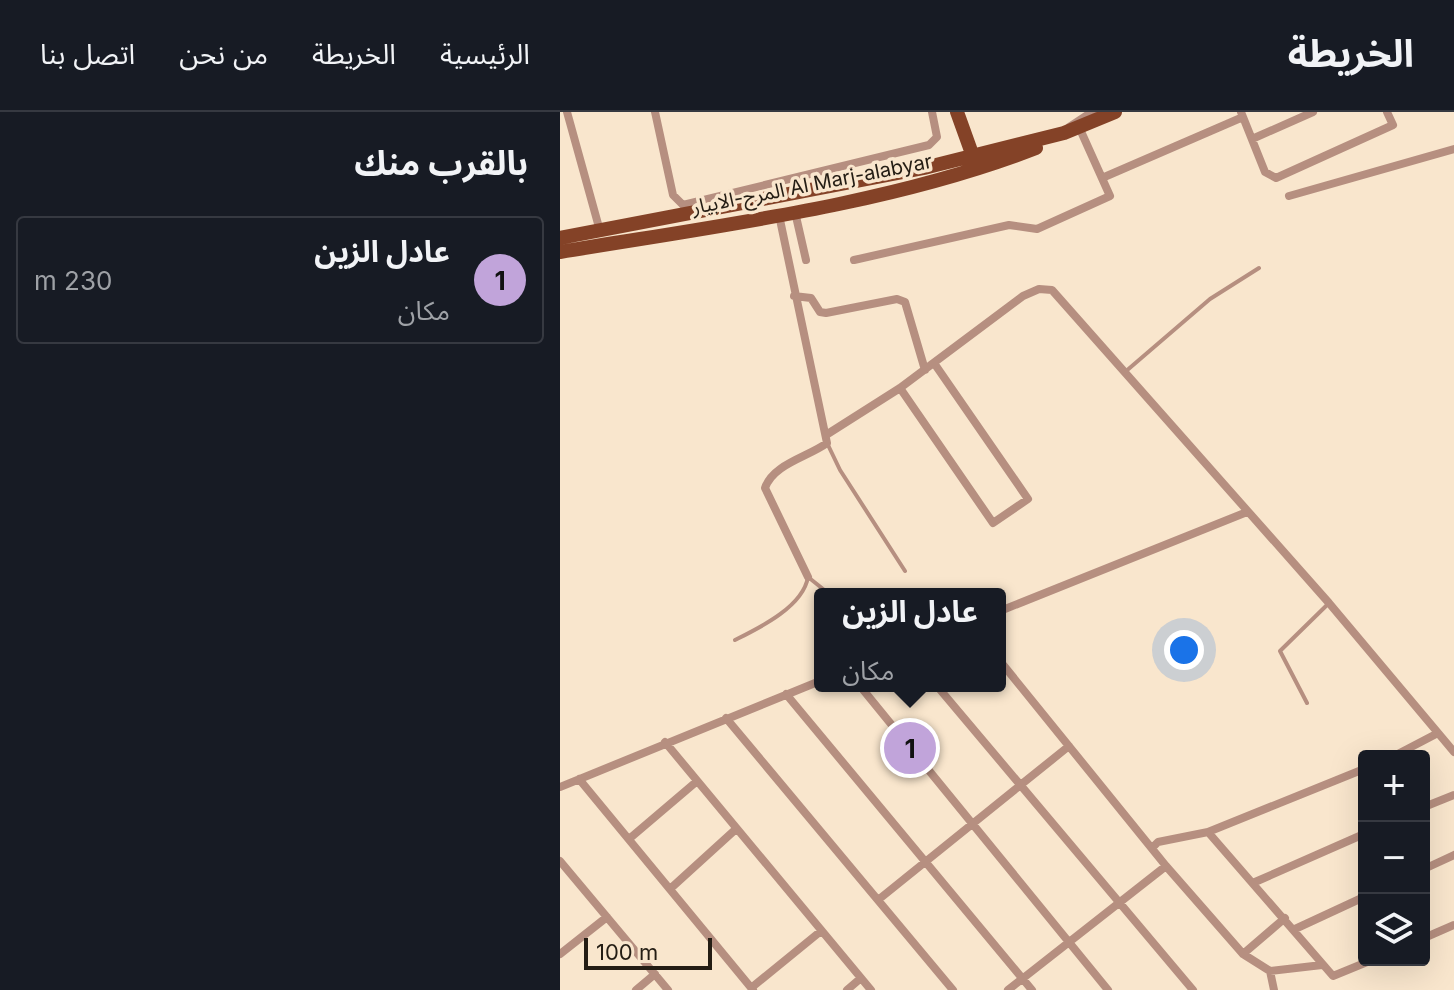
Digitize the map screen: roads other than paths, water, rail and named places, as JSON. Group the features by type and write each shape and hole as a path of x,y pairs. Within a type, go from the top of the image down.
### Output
{"main road":[{"path":"957,112 970,165"},
{"name":"المرج-الابيار Al Marj-alabyar","path":"560,252 795,212 1036,149 1115,112"},
{"name":"المرج-الابيار Al Marj-alabyar","path":"560,238 944,163 970,165 992,152 1070,131"},
{"path":"964,138 992,152"},
{"path":"944,163 964,138"}],"street":[{"path":"567,112 600,231"},
{"path":"655,112 673,195 683,205 929,145 937,137 932,112"},
{"path":"854,260 1009,225 1037,229 1110,196 1102,178 1070,131 1074,121 1092,112"},
{"path":"1252,139 1313,112"},
{"path":"1102,178 1242,114 1265,172 1276,178 1285,176 1360,137 1393,125 1387,112"},
{"path":"1289,196 1454,149"},
{"path":"795,212 806,260"},
{"path":"779,215 826,439"},
{"path":"808,577 765,488 768,480 826,439 841,423 853,420 900,388 1023,296 1039,289 1052,290 1329,603 1454,752"},
{"path":"794,296 811,298 820,312 826,313 897,299 905,302 925,370"},
{"path":"900,388 993,523 1028,499 934,363"},
{"path":"821,413 841,423"},
{"path":"1006,609 1247,512"},
{"path":"1006,668 1166,866 1243,954 1270,971 1322,965"},
{"path":"560,787 814,683"},
{"path":"865,692 1108,990"},
{"path":"942,692 1193,990"},
{"path":"786,694 1032,990"},
{"path":"726,718 953,990"},
{"path":"1405,750 1438,733"},
{"path":"665,742 871,990"},
{"path":"878,900 1069,746"},
{"path":"1152,848 1158,842 1208,832 1358,771"},
{"path":"579,779 752,989 821,931"},
{"path":"629,839 696,782"},
{"path":"1430,805 1454,795"},
{"path":"670,889 736,829"},
{"path":"1208,832 1255,882 1333,976 1358,966"},
{"path":"1255,882 1358,837"},
{"path":"1430,866 1454,855"},
{"path":"560,861 668,990"},
{"path":"1008,990 1166,866"},
{"path":"1295,929 1358,900"},
{"path":"560,954 607,917"},
{"path":"1243,954 1285,918"},
{"path":"1430,935 1454,925"},
{"path":"1270,971 1274,990"},
{"path":"636,990 655,974"},
{"path":"847,990 861,978"}],"lane":[{"path":"1125,372 1210,299 1259,268"},
{"path":"826,439 840,470 905,571"},
{"path":"735,640 764,626 802,592 808,577 822,588"},
{"path":"1307,703 1280,651 1329,603"}],"place":[{"name":"عادل الزين","path":"910,748"}]}
